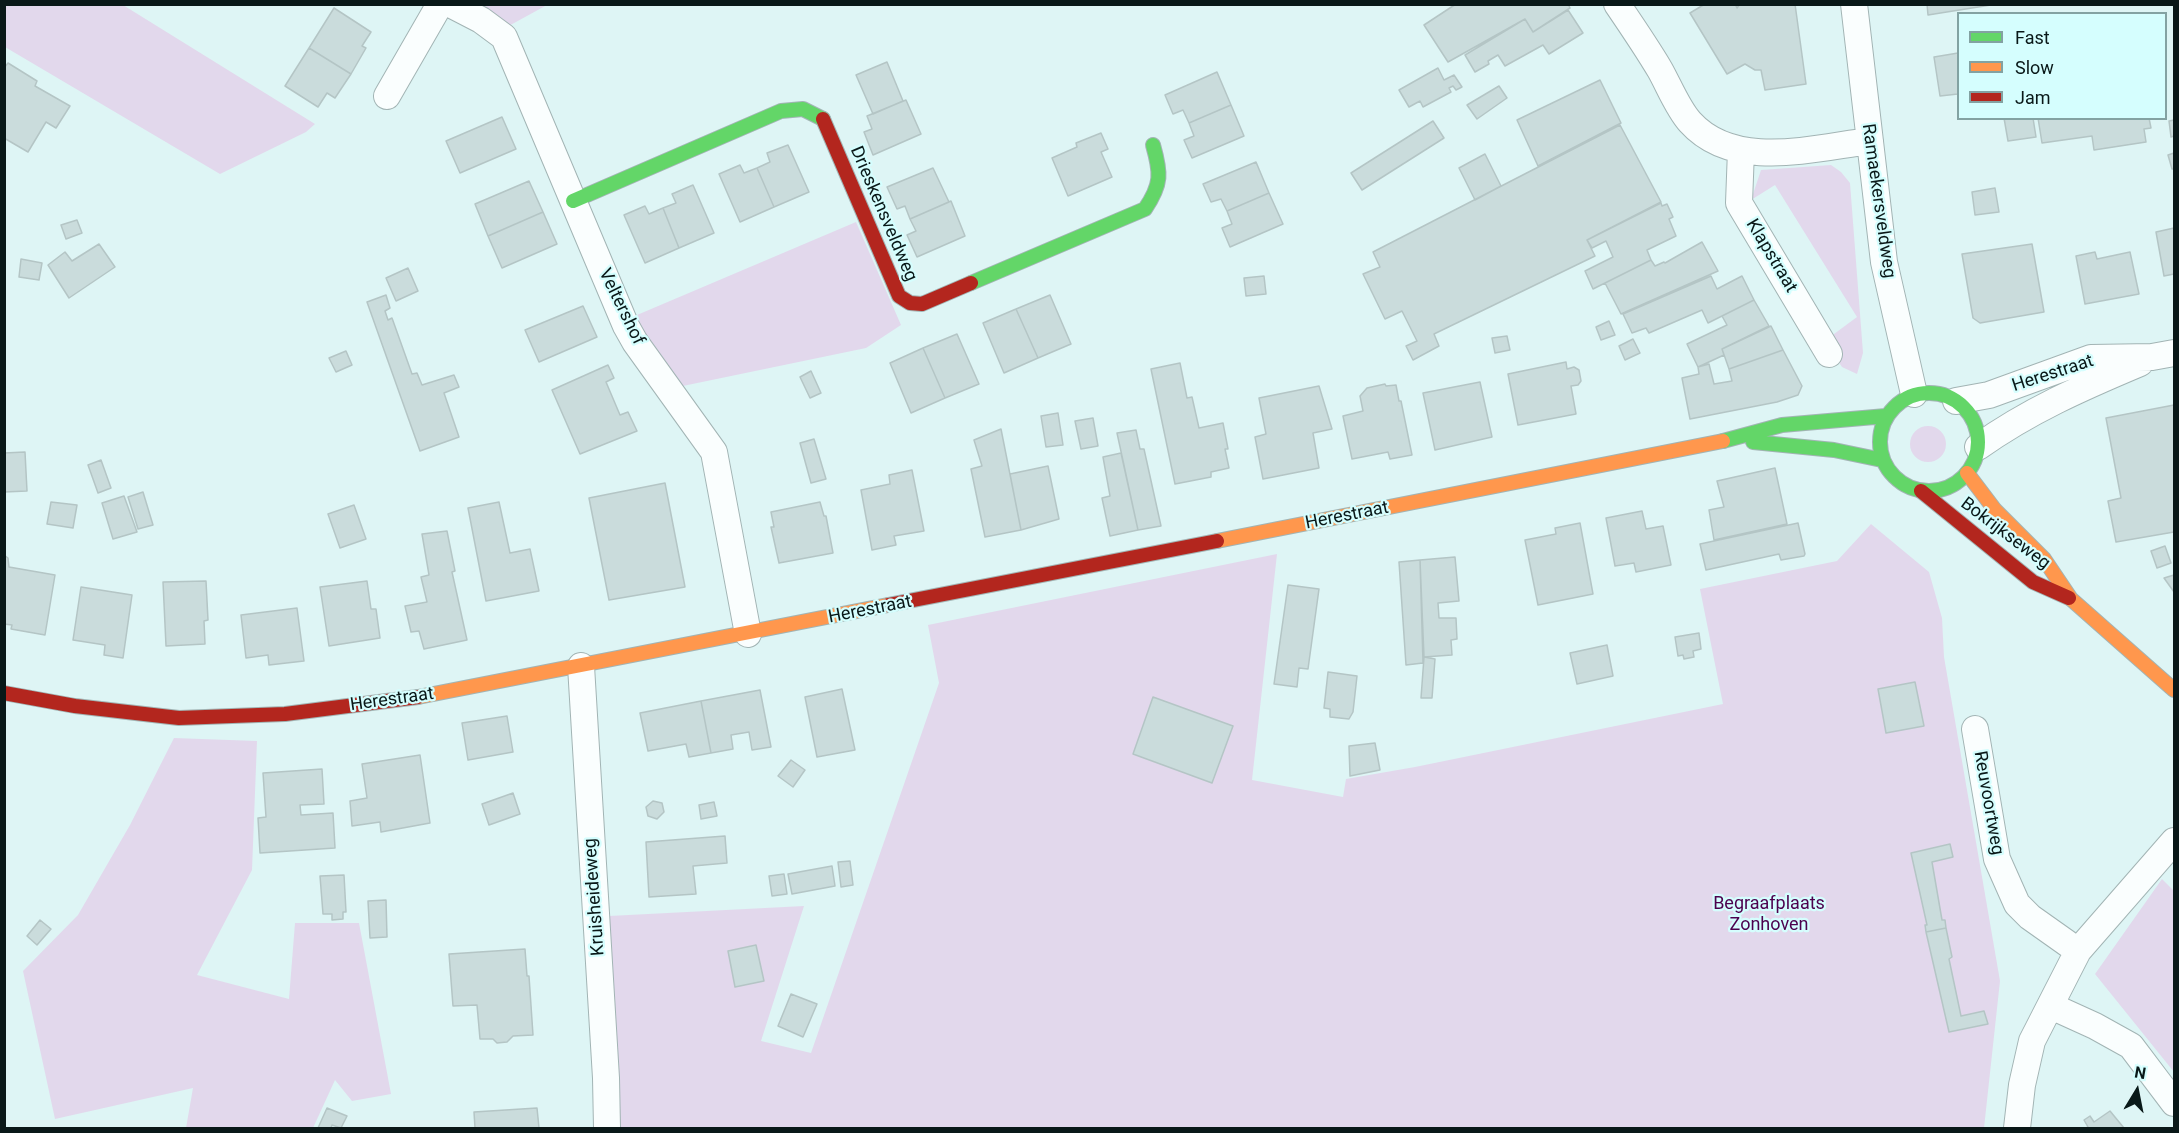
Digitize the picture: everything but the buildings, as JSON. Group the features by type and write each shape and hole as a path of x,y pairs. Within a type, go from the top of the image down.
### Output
{"street":[{"path":"387,96 440,4"},
{"name":"Veltershof","path":"450,4 481,20 504,37 631,334 714,452 748,634"},
{"path":"1617,4 1689,121 1711,140 1741,150 1776,153 1870,141"},
{"name":"Ramaekersveldweg","path":"1854,4 1884,262 1914,394"},
{"name":"Drieskensveldweg","path":"573,201 781,111 803,108 823,119 899,296 910,303 922,304 1145,209 1156,193 1161,172 1153,145"},
{"name":"Klapstraat","path":"1741,150 1739,203 1829,354"},
{"name":"Herestraat","path":"1956,401 1997,392 2091,358 2163,355"},
{"name":"Herestraat","path":"1978,447 2000,431 2057,399 2163,355"},
{"path":"1929,392 1943,394 1956,401 1974,420 1978,447 1975,461 1967,473 1954,484 1938,491 1921,491 1905,486 1892,475 1882,460 1879,445 1880,430 1886,416 1903,399 1914,394 1929,392"},
{"name":"Herestraat","path":"4,693 75,706 179,718 285,714 403,700 1730,440 1782,425 1886,416"},
{"name":"Herestraat","path":"1730,440 1835,450 1882,460"},
{"name":"Bokrijkseweg","path":"1967,473 1995,510 2044,559 2071,598 2175,690"},
{"name":"Bokrijkseweg","path":"1921,491 2033,582 2071,598"},
{"name":"Kruisheideweg","path":"581,666 606,1078 607,1128"},
{"name":"Reuvoortweg","path":"1975,729 1997,859 2017,904 2030,917 2078,951"},
{"path":"2017,1128 2022,1084 2032,1041 2078,951 2175,841"},
{"path":"2051,1005 2131,1046 2175,1103"}],"green space":[{"path":"5,4 123,5 315,124 306,132 220,174 5,47"},
{"path":"474,5 547,5 505,28"},
{"path":"1831,165 1850,183 1863,353 1857,374 1842,367 1831,351 1834,334 1857,317 1775,185 1751,200 1761,170"},
{"path":"856,222 901,325 866,348 678,387 648,348 637,315"},
{"path":"1928,426 1941,431 1946,444 1941,457 1928,462 1915,457 1910,444 1915,431"},
{"name":"Begraafplaats Zonhoven","path":"1871,524 1929,572 1942,618 1944,657 2000,981 1984,1128 616,1128 609,916 804,906 761,1041 811,1053 939,683 928,625 1277,554 1252,780 1343,797 1346,779 1723,704 1700,589 1837,561"},
{"path":"174,738 257,741 252,870 197,975 289,999 295,923 359,923 391,1094 352,1101 335,1080 313,1128 186,1128 193,1088 55,1119 23,971 78,915 130,825"},
{"path":"2162,879 2174,891 2174,1072 2095,974"}],"traffic: fast":[{"path":"573,201 781,111 803,109 823,119"},
{"path":"971,283 1145,209 1155,192 1158,178 1158,163 1153,145"},
{"path":"1929,393 1948,396 1964,407 1975,423 1978,442 1975,461 1964,477 1948,488 1929,491 1910,488 1894,477 1883,461 1880,442 1883,423 1894,407 1910,396 1929,393"},
{"path":"1723,441 1782,425 1886,416"},
{"path":"1753,442 1834,450 1882,460"}],"traffic: slow":[{"path":"1217,541 1723,441"},
{"path":"1967,473 1995,510 2044,559 2071,599 2174,690"},
{"path":"418,697 888,605"}],"traffic: jam":[{"path":"823,119 899,296 910,303 922,304 971,283"},
{"path":"1921,491 2033,582 2069,598"},
{"path":"888,605 1217,541"},
{"path":"4,693 75,706 179,718 285,714 418,697"}]}
